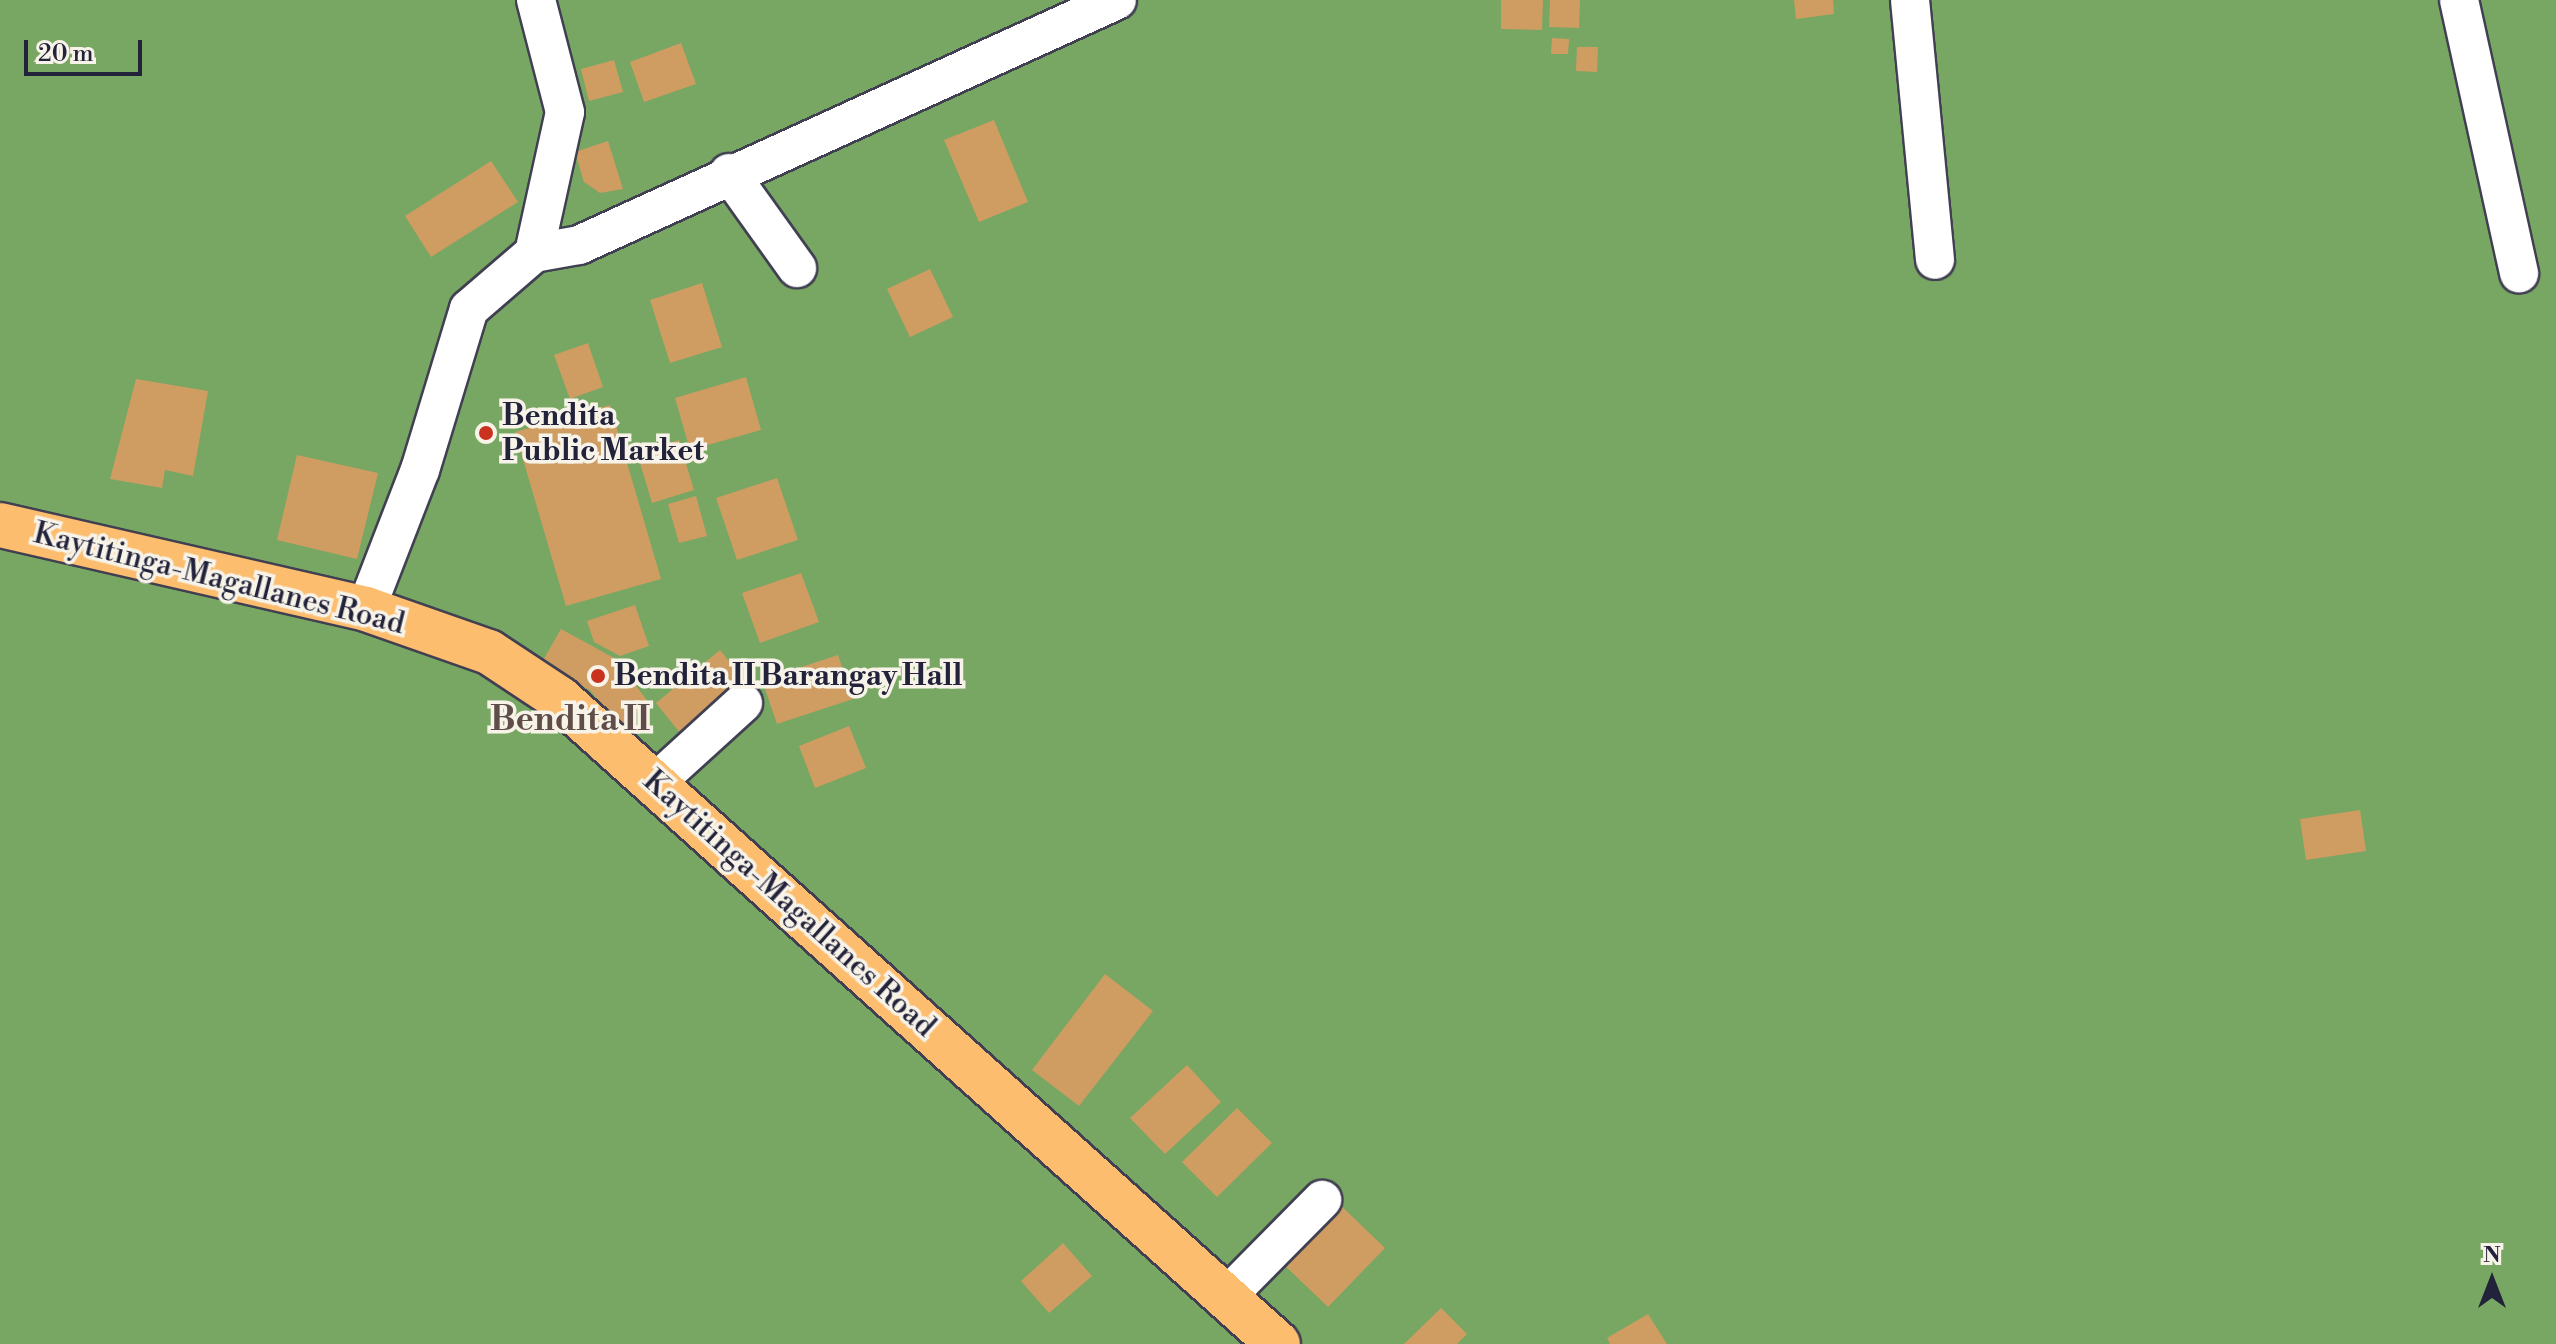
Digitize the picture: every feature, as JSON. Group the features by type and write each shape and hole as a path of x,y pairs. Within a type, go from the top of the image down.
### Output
{"main road":[{"name":"Kaytitinga-Magallanes Road","path":"0,525 366,609 489,652 560,699 1228,1295 1278,1344"}],"street":[{"path":"534,253 565,112 536,0"},
{"path":"366,609 420,470 469,309 534,253 579,245 729,173 1117,0"},
{"path":"1910,0 1935,260"},
{"path":"2459,0 2519,274"},
{"path":"729,173 797,268"},
{"path":"655,783 743,703"},
{"path":"1228,1295 1322,1200"}],"green space":[{"path":"0,0 2556,0 2556,1344 0,1344"}],"building":[{"path":"1501,0 1543,0 1542,30 1501,29"},
{"path":"1550,0 1580,0 1579,28 1549,27"},
{"path":"1794,0 1833,0 1834,14 1796,19"},
{"path":"1552,38 1569,39 1568,54 1551,54"},
{"path":"681,43 696,84 644,102 630,62"},
{"path":"1577,47 1598,47 1597,72 1576,71"},
{"path":"614,60 623,92 589,101 581,69"},
{"path":"994,120 1028,202 979,222 944,140"},
{"path":"608,141 623,189 600,193 584,182 575,152"},
{"path":"491,161 518,202 431,257 405,216"},
{"path":"930,269 953,317 910,337 887,289"},
{"path":"702,283 722,347 670,363 650,300"},
{"path":"588,343 603,387 570,399 554,355"},
{"path":"746,377 761,430 690,450 675,398"},
{"path":"136,379 208,391 193,476 165,470 162,488 110,479"},
{"path":"610,405 661,579 566,606 515,432"},
{"path":"679,440 694,490 652,503 637,453"},
{"path":"297,455 378,473 357,559 277,540"},
{"path":"777,478 798,540 737,560 716,498"},
{"path":"696,496 707,536 679,543 668,504"},
{"path":"801,573 819,622 760,643 742,593"},
{"path":"635,605 649,646 620,656 594,642 587,621"},
{"name":"Bendita II Barangay Hall","path":"561,629 616,659 649,703 618,727 591,691 542,662"},
{"path":"720,650 754,692 689,744 656,703"},
{"path":"838,655 853,699 777,724 762,680"},
{"path":"849,726 866,768 815,788 799,746"},
{"path":"2360,810 2366,851 2306,860 2300,819"},
{"path":"1105,974 1153,1011 1079,1106 1032,1070"},
{"path":"1187,1065 1221,1102 1165,1154 1130,1118"},
{"path":"1237,1108 1272,1143 1217,1197 1182,1162"},
{"path":"1336,1201 1385,1248 1328,1307 1279,1260"},
{"path":"1063,1243 1092,1276 1049,1313 1021,1281"},
{"path":"1441,1308 1467,1334 1457,1344 1404,1344"},
{"path":"1648,1314 1667,1344 1610,1344 1607,1338"}],"place":[{"name":"Bendita Public Market","path":"486,433"},
{"name":"Bendita II Barangay Hall","path":"598,676"}],"district":[{"name":"Bendita II","path":"570,721"}]}
